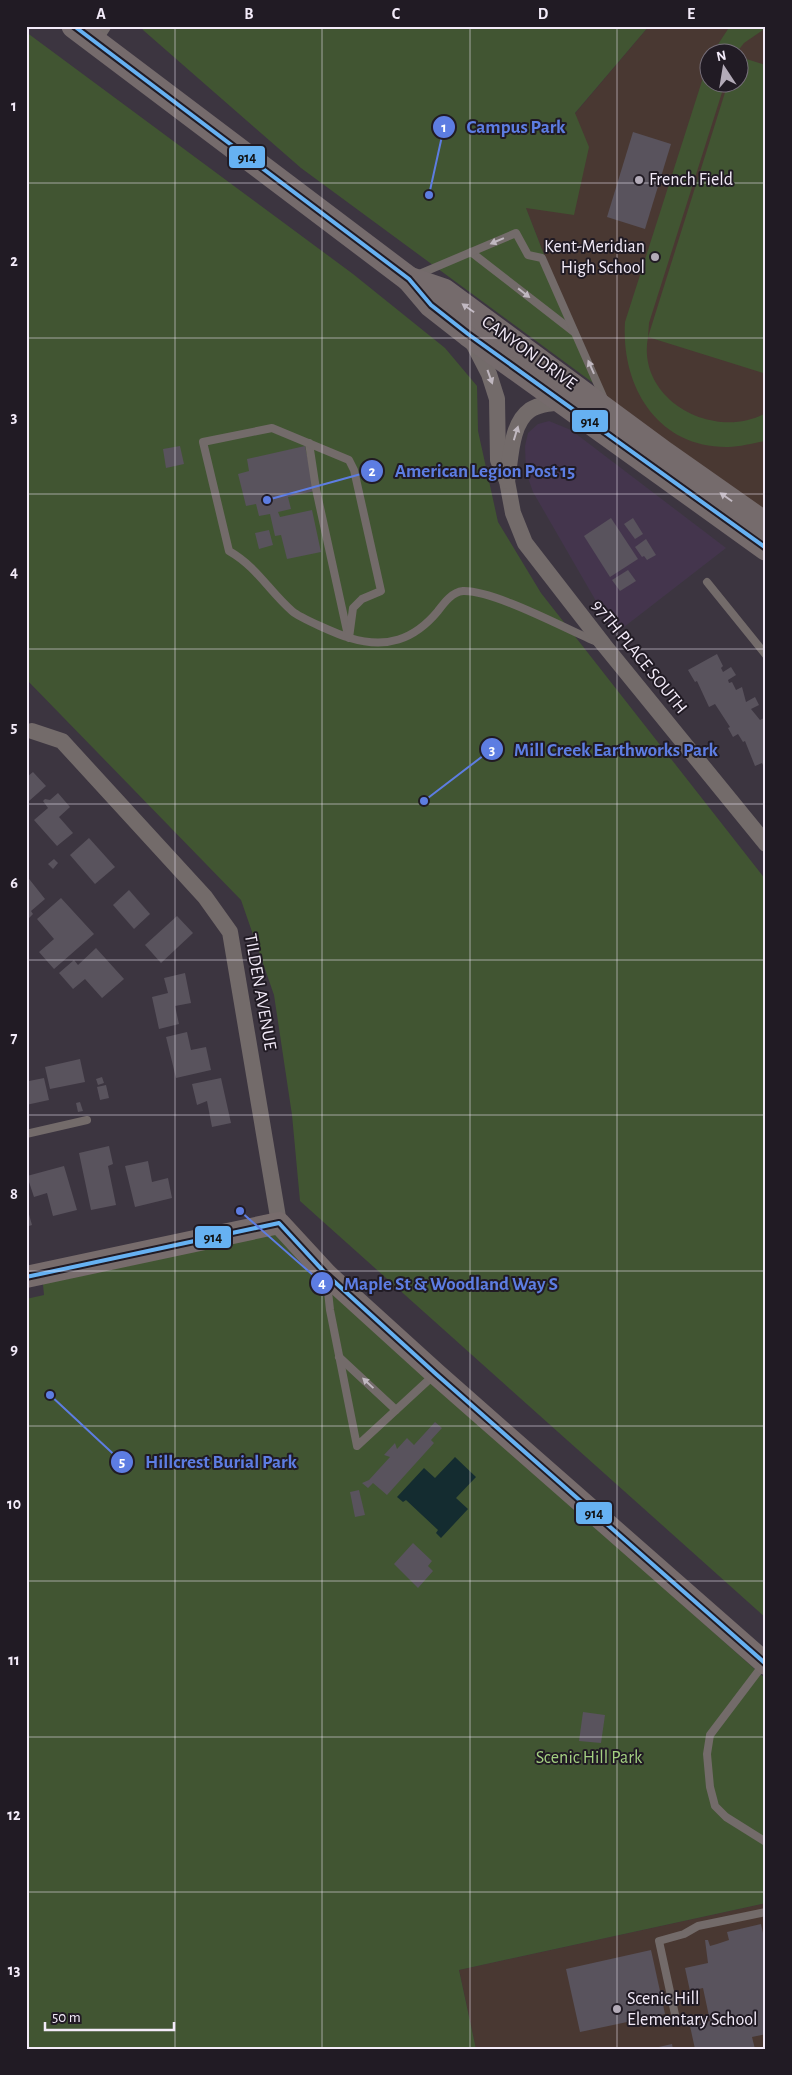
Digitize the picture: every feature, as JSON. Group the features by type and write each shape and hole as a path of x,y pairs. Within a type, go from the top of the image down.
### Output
{"main road":[{"name":"CANYON DRIVE","path":"90,31 409,279 431,305 468,334 766,548"},
{"name":"CANYON DRIVE","path":"409,279 444,291 664,454 766,525"}],"street":[{"name":"97TH PLACE SOUTH","path":"468,334 489,374 497,399 498,460 506,481 512,513 526,543 604,645 766,844"},
{"name":"97TH PLACE SOUTH","path":"506,481 513,442 523,418 530,410 542,405 564,402"},
{"name":"TILDEN AVENUE","path":"32,731 62,741 205,896 230,932 279,1223"},
{"path":"26,1277 279,1223 327,1275 436,1374 765,1663"}],"lane":[{"path":"409,279 516,233 528,255 542,258 609,412"},
{"path":"471,252 575,333"},
{"path":"349,638 352,608 362,599 381,591 354,470 349,460 272,428 203,442 229,551 247,562 293,612 349,638 370,642 404,639 419,630 448,598 462,591 496,597 604,645"},
{"path":"310,443 316,489 349,638"},
{"path":"707,582 766,656"},
{"path":"26,1134 87,1120"},
{"path":"327,1275 330,1310 357,1446 436,1374"},
{"path":"339,1356 396,1410"},
{"path":"765,1663 710,1735 707,1754 710,1787 715,1806 726,1817 766,1842"},
{"path":"676,2019 659,1942 684,1934 698,1926 766,1912"}],"shaded area":[{"name":"Kent-Meridian High School","path":"649,26 766,26 766,538 622,438 564,306 516,183"},
{"path":"549,421 571,430 726,548 615,634 533,492 526,472 525,446 528,433 538,424"},
{"path":"455,1457 476,1477 456,1498 468,1509 441,1538 436,1533 438,1530 406,1500 403,1502 397,1497 424,1468 435,1478"},
{"name":"Scenic Hill Elementary School","path":"766,1903 766,2049 476,2049 459,1970"}],"green space":[{"path":"141,26 649,26 575,113 589,147 574,215 526,208 564,306 600,388 301,168 143,30"},
{"path":"730,26 766,26 766,28 745,42 720,42"},
{"path":"26,32 353,274 445,348 477,386 478,431 498,522 541,593 766,880 766,1618 300,1201 292,1115 274,995 241,900 26,679"},
{"path":"750,60 766,65 766,374 648,337 725,92 750,92"},
{"path":"700,87 700,92 722,92 649,323 647,360 654,380 666,396 683,410 703,418 724,422 746,421 766,413 766,441 733,447 703,445 681,437 663,425 648,409 637,390 629,369 625,346 625,322"},
{"name":"Scenic Hill Park","path":"279,1223 308,1271 766,1679 766,1903 459,1970 476,2049 26,2049 26,1299 44,1295 42,1274"}],"building":[{"name":"French Field","path":"633,132 671,144 645,229 607,217"},
{"path":"180,446 184,464 166,468 163,449"},
{"path":"305,446 315,491 288,497 291,509 278,512 280,517 312,510 321,552 287,559 281,535 275,536 270,514 259,516 256,504 246,506 238,474 249,471 247,459"},
{"path":"611,518 638,559 610,577 584,536"},
{"path":"633,518 643,534 635,539 624,524"},
{"path":"269,530 273,545 259,549 255,533"},
{"path":"646,539 656,555 647,560 644,556 642,557 635,547"},
{"path":"628,570 636,581 620,591 612,580"},
{"path":"717,654 723,666 721,668 723,672 731,667 736,675 728,680 729,683 732,682 736,690 742,687 746,702 755,697 759,705 751,709 760,720 766,717 766,771 762,763 755,766 745,741 743,742 738,734 733,737 728,728 730,727 715,704 709,707 697,681 695,682 688,670"},
{"path":"33,772 46,786 29,801 26,798 26,773 28,776"},
{"path":"58,793 70,807 59,817 73,833 57,846 34,820 48,808 43,801 45,799 50,800"},
{"path":"89,838 115,867 95,884 70,855"},
{"path":"54,859 58,863 53,869 48,864"},
{"path":"26,875 45,899 31,911 33,914 26,921"},
{"path":"129,890 150,914 134,929 113,905"},
{"path":"61,898 94,934 54,969 39,952 54,939 37,919"},
{"path":"177,916 193,933 161,963 145,945"},
{"path":"96,948 124,979 102,998 85,979 73,989 59,973 74,960 78,965"},
{"path":"185,973 191,1003 175,1006 179,1024 159,1029 152,997 168,993 164,978"},
{"path":"187,1032 191,1050 206,1047 211,1070 176,1078 166,1037"},
{"path":"80,1059 85,1082 50,1089 45,1067"},
{"path":"26,1072 29,1081 44,1078 49,1100 26,1105"},
{"path":"102,1077 104,1083 98,1085 96,1079"},
{"path":"221,1078 231,1123 212,1127 207,1101 197,1105 192,1084"},
{"path":"106,1085 109,1098 100,1100 97,1087"},
{"path":"80,1102 83,1111 78,1112 76,1103"},
{"path":"109,1146 113,1164 108,1166 116,1205 91,1210 79,1153"},
{"path":"148,1161 152,1182 168,1178 172,1198 135,1207 125,1166"},
{"path":"64,1166 77,1210 53,1216 47,1193 34,1197 27,1176"},
{"path":"26,1204 32,1225 26,1227"},
{"path":"435,1422 442,1428 431,1440 434,1443 387,1495 373,1483 368,1488 362,1483 369,1480 390,1457 384,1455 395,1443 397,1449 407,1438 414,1445"},
{"path":"359,1490 365,1515 355,1517 350,1492"},
{"path":"413,1543 432,1561 428,1566 433,1571 418,1588 394,1564"},
{"path":"583,1712 605,1715 601,1743 579,1741"},
{"path":"761,1924 763,1933 766,1932 766,2034 752,2037 755,2049 695,2049 690,2026 710,2021 703,1988 690,1991 685,1968 708,1963 705,1940 708,1940 710,1946 717,1944 729,1940 727,1932"},
{"path":"651,1950 665,2014 580,2032 566,1969"},
{"path":"672,2044 673,2049 654,2049 654,2048"}],"transit line":[{"name":"914","path":"74,26 409,279 431,305 468,334 766,548"},
{"name":"914","path":"26,1277 279,1223 327,1275 436,1374 766,1664"}],"place":[{"name":"French Field","path":"639,180"},
{"name":"Campus Park","path":"429,195"},
{"name":"Kent-Meridian High School","path":"655,257"},
{"name":"American Legion Post 15","path":"267,500"},
{"name":"Mill Creek Earthworks Park","path":"424,801"},
{"name":"Maple St & Woodland Way S","path":"240,1211"},
{"name":"Hillcrest Burial Park","path":"50,1395"},
{"name":"Scenic Hill Elementary School","path":"617,2009"}]}
